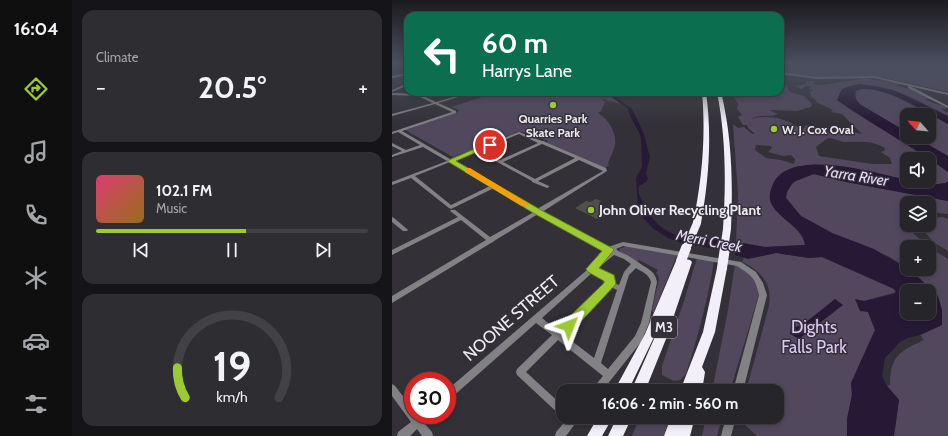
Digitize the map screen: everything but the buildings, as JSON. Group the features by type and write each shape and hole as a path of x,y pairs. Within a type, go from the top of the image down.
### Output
{"highway":[{"name":"M3","path":"641,384 660,339 697,223 703,190 706,156 704,96"},
{"path":"696,384 709,332 722,268 727,229 729,184 728,147 720,96"},
{"path":"625,384 649,337 684,262"},
{"path":"690,384 709,332"},
{"path":"594,436 602,424"},
{"path":"615,436 621,424"},
{"path":"672,436 676,424"},
{"path":"683,436 686,424"}],"street":[{"path":"901,83 929,96 948,107"},
{"path":"907,83 948,94"},
{"path":"392,91 404,86"},
{"path":"392,94 404,94"},
{"path":"392,133 454,113 455,111 421,96"},
{"path":"392,115 460,96"},
{"path":"399,131 496,186 538,212 610,251 626,257 650,273 654,282 645,323 638,339 602,384"},
{"path":"392,184 519,133 543,142 605,170 602,174 392,300"},
{"path":"500,162 543,142"},
{"path":"392,144 405,151"},
{"path":"392,156 424,145"},
{"path":"477,150 547,188"},
{"path":"534,181 579,158"},
{"path":"412,176 451,207 461,218 491,241"},
{"path":"453,209 496,186"},
{"path":"392,253 461,218"},
{"path":"392,219 405,230"},
{"name":"NOONE STREET","path":"456,388 594,267 610,251 633,244 732,262 748,269 758,279 762,288 762,300 740,384"},
{"path":"596,365 626,274 635,264"},
{"path":"594,267 610,278 614,286 621,289"},
{"path":"556,405 520,372 610,284 611,281"},
{"path":"536,318 609,375"},
{"path":"392,389 404,404"},
{"path":"402,436 416,424"},
{"path":"419,424 428,436"},
{"path":"560,436 568,424"},
{"path":"726,436 729,424"}],"green space":[{"path":"814,83 822,85 833,83 901,84 895,85 914,90 932,99 925,99 928,101 948,108 941,109 948,113 948,116 936,110 936,108 933,108 896,91 883,87 855,85 842,89 837,100 900,140 900,144 906,144 918,152 900,152 900,179 835,166 798,166 770,192 776,209 798,231 805,245 765,247 736,242 738,193 733,124 738,128 744,127 752,134 755,134 748,128 747,125 743,125 738,117 742,115 737,109 738,104 734,97 784,96 784,85 786,84 790,92 804,96 812,104 811,107 797,111 769,110 778,114 772,116 758,116 751,119 769,117 781,119 798,127 800,135 806,133 802,131 806,125 812,128 809,130 812,132 817,129 835,133 840,130 862,134 842,114 831,112 833,110 816,102 817,101 810,96 810,92 813,90 809,89 811,86 806,86 802,89 795,86","holes":["828,138 844,142 865,142 880,145 885,148 885,150 881,152 890,158 892,164 872,164 819,156 816,147","756,145 771,146 772,148 768,152 783,156 791,155 795,159 794,164 766,158 755,150"]},
{"path":"909,83 948,83 948,92"},
{"path":"869,88 889,93 918,108 900,108 900,128 861,105 857,100 855,93 861,89"},
{"path":"485,96 610,96 621,104 602,99 605,102 601,111 598,113 608,122 615,135 614,150 608,163 609,165 605,168 546,143 548,141 527,133 518,132 453,157 405,130 458,112 459,110 451,107"},
{"path":"936,118 948,124 948,156 927,144 936,144"},
{"path":"936,163 948,172 948,182 936,184"},
{"path":"814,174 846,182 921,196 900,196 900,232 914,232 921,240 900,240 900,263 890,257 832,233 801,216 786,198 792,184 804,177"},
{"path":"936,199 948,201 948,214 936,213"},
{"path":"942,217 948,219 948,251 936,244 936,240 931,240 925,232 936,232 936,218"},
{"path":"628,246 677,255 653,314 652,309 659,279 656,273 658,270 639,260 636,263 619,254 619,249"},
{"path":"936,251 948,259 948,436 894,436 899,400 887,386 890,385 890,375 894,361 903,351 924,340 920,335 942,325 938,296 936,294 936,284 925,284 916,276 936,276"},
{"name":"Dights Falls Park","path":"776,253 809,258 822,257 880,282 894,289 896,292 864,301 856,300 868,312 875,330 851,383 852,395 847,419 847,436 757,436 744,424 784,424 784,384 748,384 770,298 764,279 755,269 742,262 744,258 753,258"},
{"path":"697,258 714,261 712,275 695,346 686,374 680,380 674,381 662,375 662,366"},
{"path":"735,264 744,268 757,280 759,294 732,384 713,384 728,310"},
{"path":"637,424 667,424 664,436 632,436"},
{"path":"705,424 720,424 717,436 702,436"}],"water":[{"path":"861,84 893,90 931,108 920,108 889,94 876,90 865,89 856,91 856,99 861,105 900,128 900,140 837,100 842,89"},
{"path":"610,96 616,96 632,109 643,132 650,157 646,173 648,179 639,186 641,198 656,222 676,235 765,247 805,245 799,232 777,212 770,200 770,191 774,182 784,172 798,166 836,166 876,173 900,178 900,188 936,188 936,184 948,182 948,201 936,199 936,196 921,196 846,182 814,174 793,182 787,192 786,198 801,216 832,233 874,249 900,264 900,276 917,276 926,284 900,284 900,320 936,320 936,294 938,296 942,310 942,325 900,342 885,358 882,376 887,386 899,400 894,436 847,436 847,419 852,395 851,383 875,330 868,312 860,311 855,299 864,301 894,294 896,292 894,289 822,257 809,258 776,253 748,259 716,249 678,242 668,238 654,229 643,218 638,205 636,178 642,167 641,139 639,132 630,116 628,109"},
{"path":"936,110 948,116 948,124 936,117"},
{"path":"906,144 927,144 948,156 948,172 936,164 936,152 919,152"},
{"path":"835,299 843,305 799,339 790,334 791,327 801,326"}],"pier":[{"path":"718,238 736,240 735,256 716,251"}],"slow traffic":[{"path":"468,170 525,204"}],"place":[{"name":"Quarries Park Skate Park","path":"553,105"},
{"name":"W. J. Cox Oval","path":"774,129"},
{"name":"John Oliver Recycling Plant","path":"591,210"}],"route":[{"path":"490,145 451,161 538,212 608,250 592,269 610,278 610,284 569,326"}],"water label":[{"name":"Yarra River","path":"856,176"},
{"name":"Merri Creek","path":"709,241"}]}
